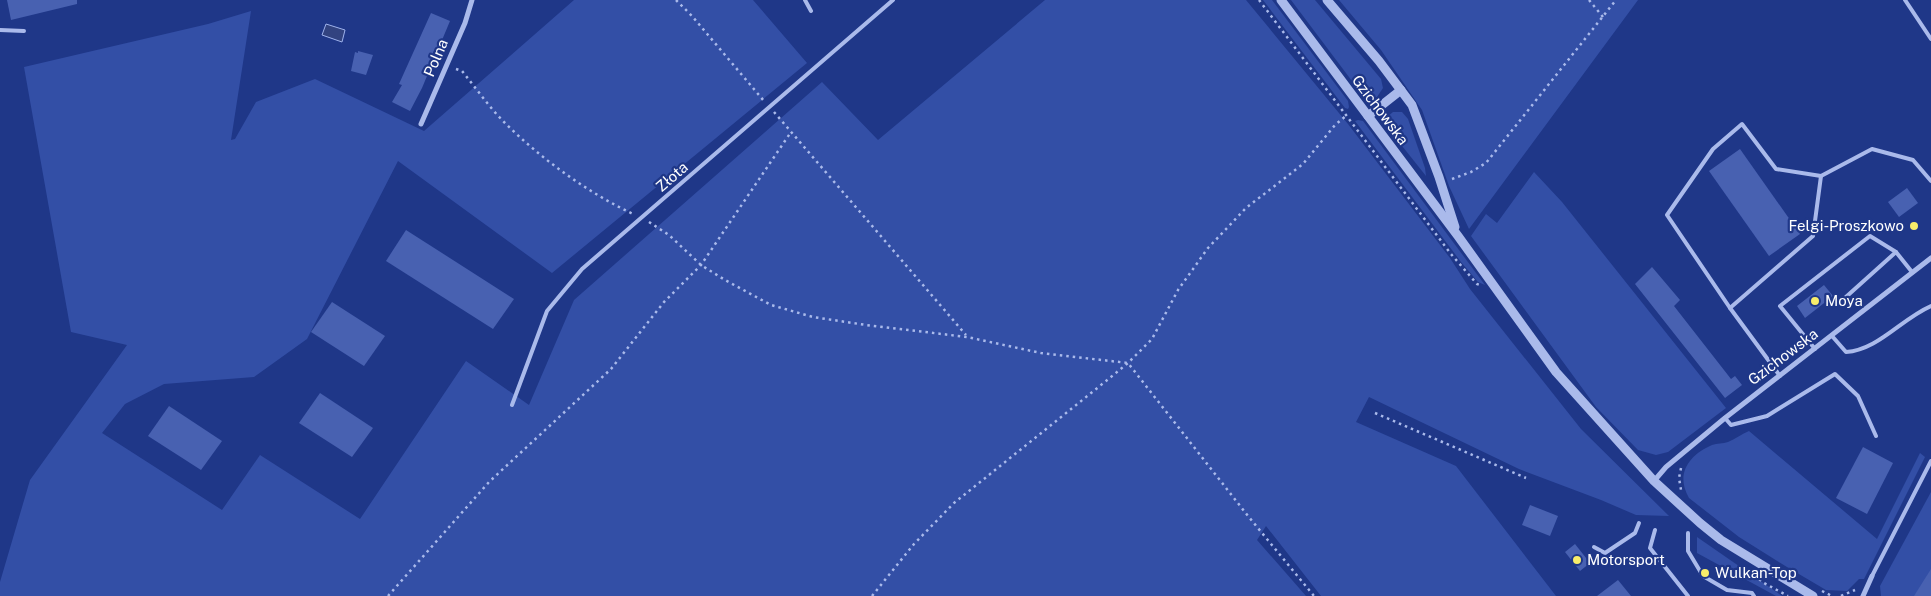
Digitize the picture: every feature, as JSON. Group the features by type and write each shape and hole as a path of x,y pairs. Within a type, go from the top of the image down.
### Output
{"street":[{"name":"Polna","path":"421,124 472,0"},
{"name":"Gzichowska","path":"1281,0 1458,236 1556,372 1654,481 1700,523 1722,540 1817,593"},
{"name":"Gzichowska","path":"1327,0 1412,105 1441,182 1458,236"},
{"path":"1368,116 1401,90"},
{"name":"Gzichowska","path":"1654,481 1666,467 1725,418 1931,258"},
{"path":"1862,596 1872,576"}],"lane":[{"path":"805,0 811,11"},
{"name":"Złota","path":"512,405 547,311 582,268 770,108 893,0"},
{"path":"1905,0 1931,39"},
{"path":"0,30 24,31"},
{"path":"1780,376 1730,308 1668,215 1713,149 1742,124 1776,169 1821,176 1872,149 1912,160 1931,181"},
{"path":"1730,308 1813,236 1821,176"},
{"path":"1815,349 1780,306 1870,236 1896,252 1912,272"},
{"path":"1837,305 1896,252"},
{"path":"1832,336 1846,352 1860,351 1890,333 1917,312 1931,306"},
{"path":"1725,418 1731,425 1767,416 1835,374 1858,396 1876,436"},
{"path":"1872,576 1931,461"},
{"path":"1594,546 1605,553 1635,533 1639,523"},
{"path":"1655,530 1650,548 1688,596"},
{"path":"1688,533 1688,551 1703,576 1727,590 1752,593 1754,596"},
{"path":"1725,596 1727,590"}],"path":[{"path":"676,0 692,16 967,337"},
{"path":"1589,0 1603,17"},
{"path":"1441,182 1472,172 1486,163 1616,0"},
{"path":"447,64 462,72 504,122 540,154 613,204 642,218 669,235 700,265 771,305 813,317 967,337 1041,353 1128,363 1248,516 1314,596"},
{"path":"872,596 914,544 954,503 1128,363 1152,339 1178,290 1208,248 1246,208 1303,164 1335,125 1360,106"},
{"path":"388,596 489,482 611,369 664,302 700,265 791,132"},
{"path":"1376,413 1526,478"},
{"path":"1683,494 1679,478 1680,468 1684,461"},
{"path":"1817,593 1832,596"}],"shaded area":[{"path":"574,0 753,0 807,63 552,273 398,161 307,339 254,377 164,384 125,404 102,433 222,510 260,455 360,519 466,361 529,405 574,300 822,82 878,140 1045,0 1246,0 1348,124 1450,258 1470,289 1581,429 1669,516 1636,515 1519,469 1369,397 1356,422 1456,466 1556,596 1321,596 1266,526 1257,540 1306,596 0,596 0,582 30,480 127,345 71,332 24,67 208,24 251,11 231,140 235,139 256,102 315,79 424,131"},
{"path":"1263,0 1272,0 1348,101 1348,109 1345,108"},
{"path":"1291,0 1315,0 1381,79 1383,88 1377,97 1368,99 1364,97"},
{"path":"1339,0 1638,0 1469,229 1449,186 1422,110 1381,50"},
{"path":"326,24 345,30 342,42 322,35"},
{"path":"1393,112 1402,112 1408,119 1426,176 1387,127 1387,117"},
{"path":"1355,121 1363,121 1485,285 1478,282 1461,262"},
{"path":"1534,172 1562,202 1726,408 1668,452 1656,455 1638,450 1596,407 1471,236 1486,214 1497,223"},
{"path":"1749,431 1877,539 1920,453 1925,457 1864,579 1859,579 1847,591 1826,590 1739,537 1689,498 1683,481 1684,473 1691,460 1712,445 1728,442"},
{"path":"1931,492 1931,596 1881,596 1880,586"},
{"path":"1697,537 1782,596 1776,596 1697,553"}],"building":[{"path":"7,0 77,0 77,4 11,20"},
{"path":"431,13 450,21 422,88 410,111 392,102 402,85 399,84"},
{"path":"358,51 373,55 366,75 351,71 355,52 358,53"},
{"path":"1740,149 1800,234 1769,256 1709,171"},
{"path":"1907,188 1918,203 1899,217 1888,202"},
{"path":"406,230 514,299 493,329 386,261"},
{"path":"1652,267 1680,300 1674,306 1731,379 1735,376 1742,385 1725,398 1635,284"},
{"name":"Moya","path":"1824,285 1833,296 1805,318 1797,306"},
{"path":"332,302 385,336 364,366 311,332"},
{"path":"320,393 373,428 352,457 299,423"},
{"path":"169,406 222,441 201,470 148,436"},
{"path":"1863,447 1893,463 1867,514 1836,498"},
{"path":"1530,505 1558,516 1550,536 1522,525"},
{"path":"1575,544 1590,563 1580,571 1565,552"},
{"path":"1931,569 1931,596 1914,596"},
{"path":"1618,580 1631,596 1597,596"}],"place":[{"name":"Felgi-Proszkowo","path":"1914,226"},
{"name":"Moya","path":"1815,301"},
{"name":"Motorsport","path":"1577,560"},
{"name":"Wulkan-Top","path":"1705,573"}]}
